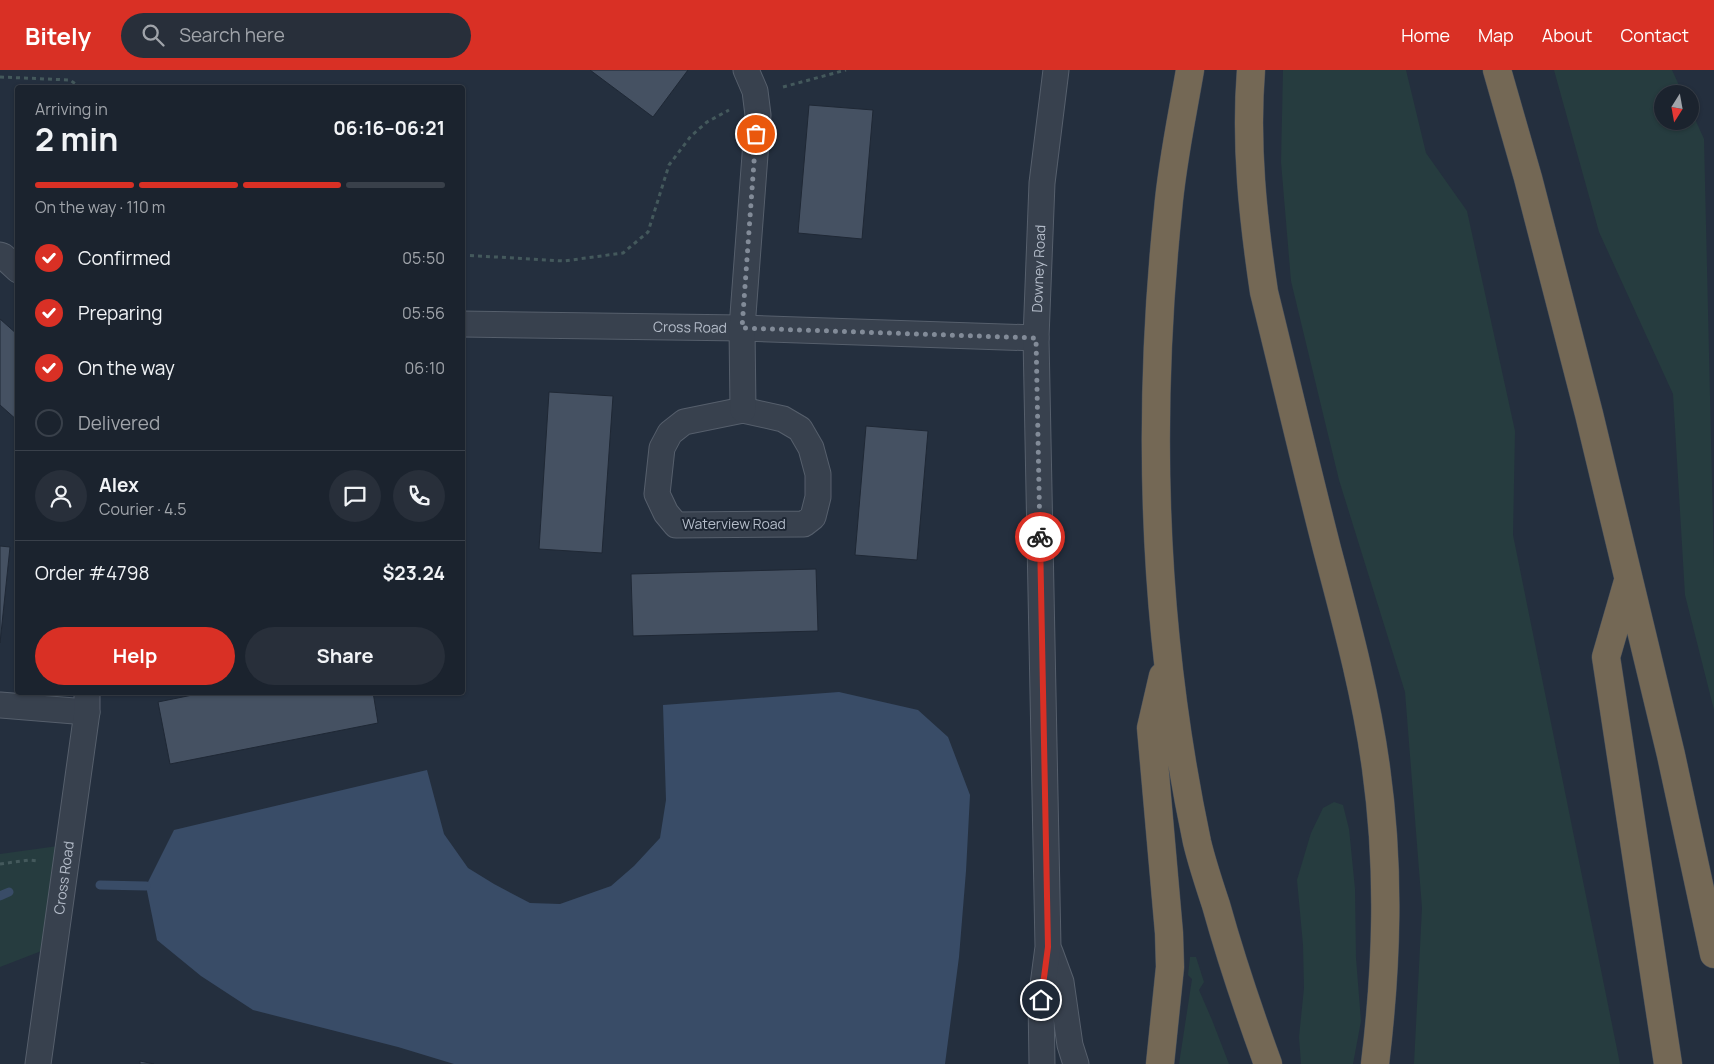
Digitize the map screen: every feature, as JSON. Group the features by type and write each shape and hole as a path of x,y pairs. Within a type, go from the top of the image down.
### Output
{"highway":[{"path":"1190,70 1168,209 1156,367 1155,467 1167,659 1198,844 1246,1005 1268,1064"},
{"path":"1251,70 1248,106 1250,170 1255,229 1264,292 1358,668 1376,768 1384,841 1386,921 1382,1003 1375,1064"},
{"path":"1496,70 1528,178 1572,344 1673,764 1714,954"},
{"path":"1628,579 1606,657 1668,1064"},
{"path":"1160,1064 1170,967 1169,933 1152,728 1167,659"}],"street":[{"path":"743,410 742,328 758,115 755,95 746,70"},
{"name":"Downey Road","path":"1042,1064 1041,1000 1048,947 1036,338 1042,183 1056,70"},
{"path":"0,255 15,267"},
{"name":"Cross Road","path":"465,324 742,328 1036,338"},
{"name":"Waterview Road","path":"743,410 783,419 800,429 811,448 818,474 818,498 813,517 804,524 676,525 666,513 657,494 662,448 670,433 684,422 743,410"},
{"path":"0,706 87,702"},
{"name":"Cross Road","path":"38,1064 87,702"},
{"name":"Downey Road","path":"1048,947 1061,982 1070,1045 1076,1064"}],"path":[{"path":"465,255 564,261 623,253 648,232 670,165 690,136 707,122 755,95 846,70"},
{"path":"0,77 70,80 77,85"},
{"path":"0,864 29,860 66,863"}],"green space":[{"path":"1283,70 1406,70 1426,153 1467,211 1515,431 1513,535 1620,1064 1414,1064 1422,908 1405,692 1339,480 1291,281 1281,162"},
{"path":"1554,70 1672,70 1679,85 1654,85 1654,130 1699,130 1699,128 1704,139 1714,568 1714,710 1685,595 1673,394 1599,232"},
{"path":"1334,802 1343,805 1349,829 1355,889 1356,958 1361,1021 1353,1064 1301,1064 1299,1037 1304,988 1303,945 1297,880 1311,833 1323,808"},
{"path":"58,846 44,950 0,967 0,854"},
{"path":"1190,957 1196,957 1204,982 1199,990 1229,1064 1179,1064 1192,979 1188,975"}],"water":[{"path":"839,692 918,710 948,737 970,795 959,957 945,1064 454,1064 398,1047 253,1010 201,976 157,940 146,886 174,830 427,770 444,834 468,868 530,903 560,904 611,886 634,866 660,838 666,800 663,705"}],"building":[{"path":"590,70 688,70 653,117"},
{"path":"809,105 873,110 862,239 798,233"},
{"path":"0,319 15,332 15,418 0,405"},
{"path":"549,392 613,396 602,553 539,549"},
{"path":"866,426 928,431 917,560 855,555"},
{"path":"0,546 10,547 0,643"},
{"path":"816,569 818,631 633,636 631,574"},
{"path":"192,695 373,695 378,723 170,764 158,702"},
{"path":"140,1061 154,1064 140,1064"}],"waterway":[{"path":"100,885 146,886"},
{"path":"0,896 9,892"}],"way so far":[{"path":"756,134 742,328 1036,338 1040,537"}],"route":[{"path":"1040,537 1048,947 1041,1000"}]}
